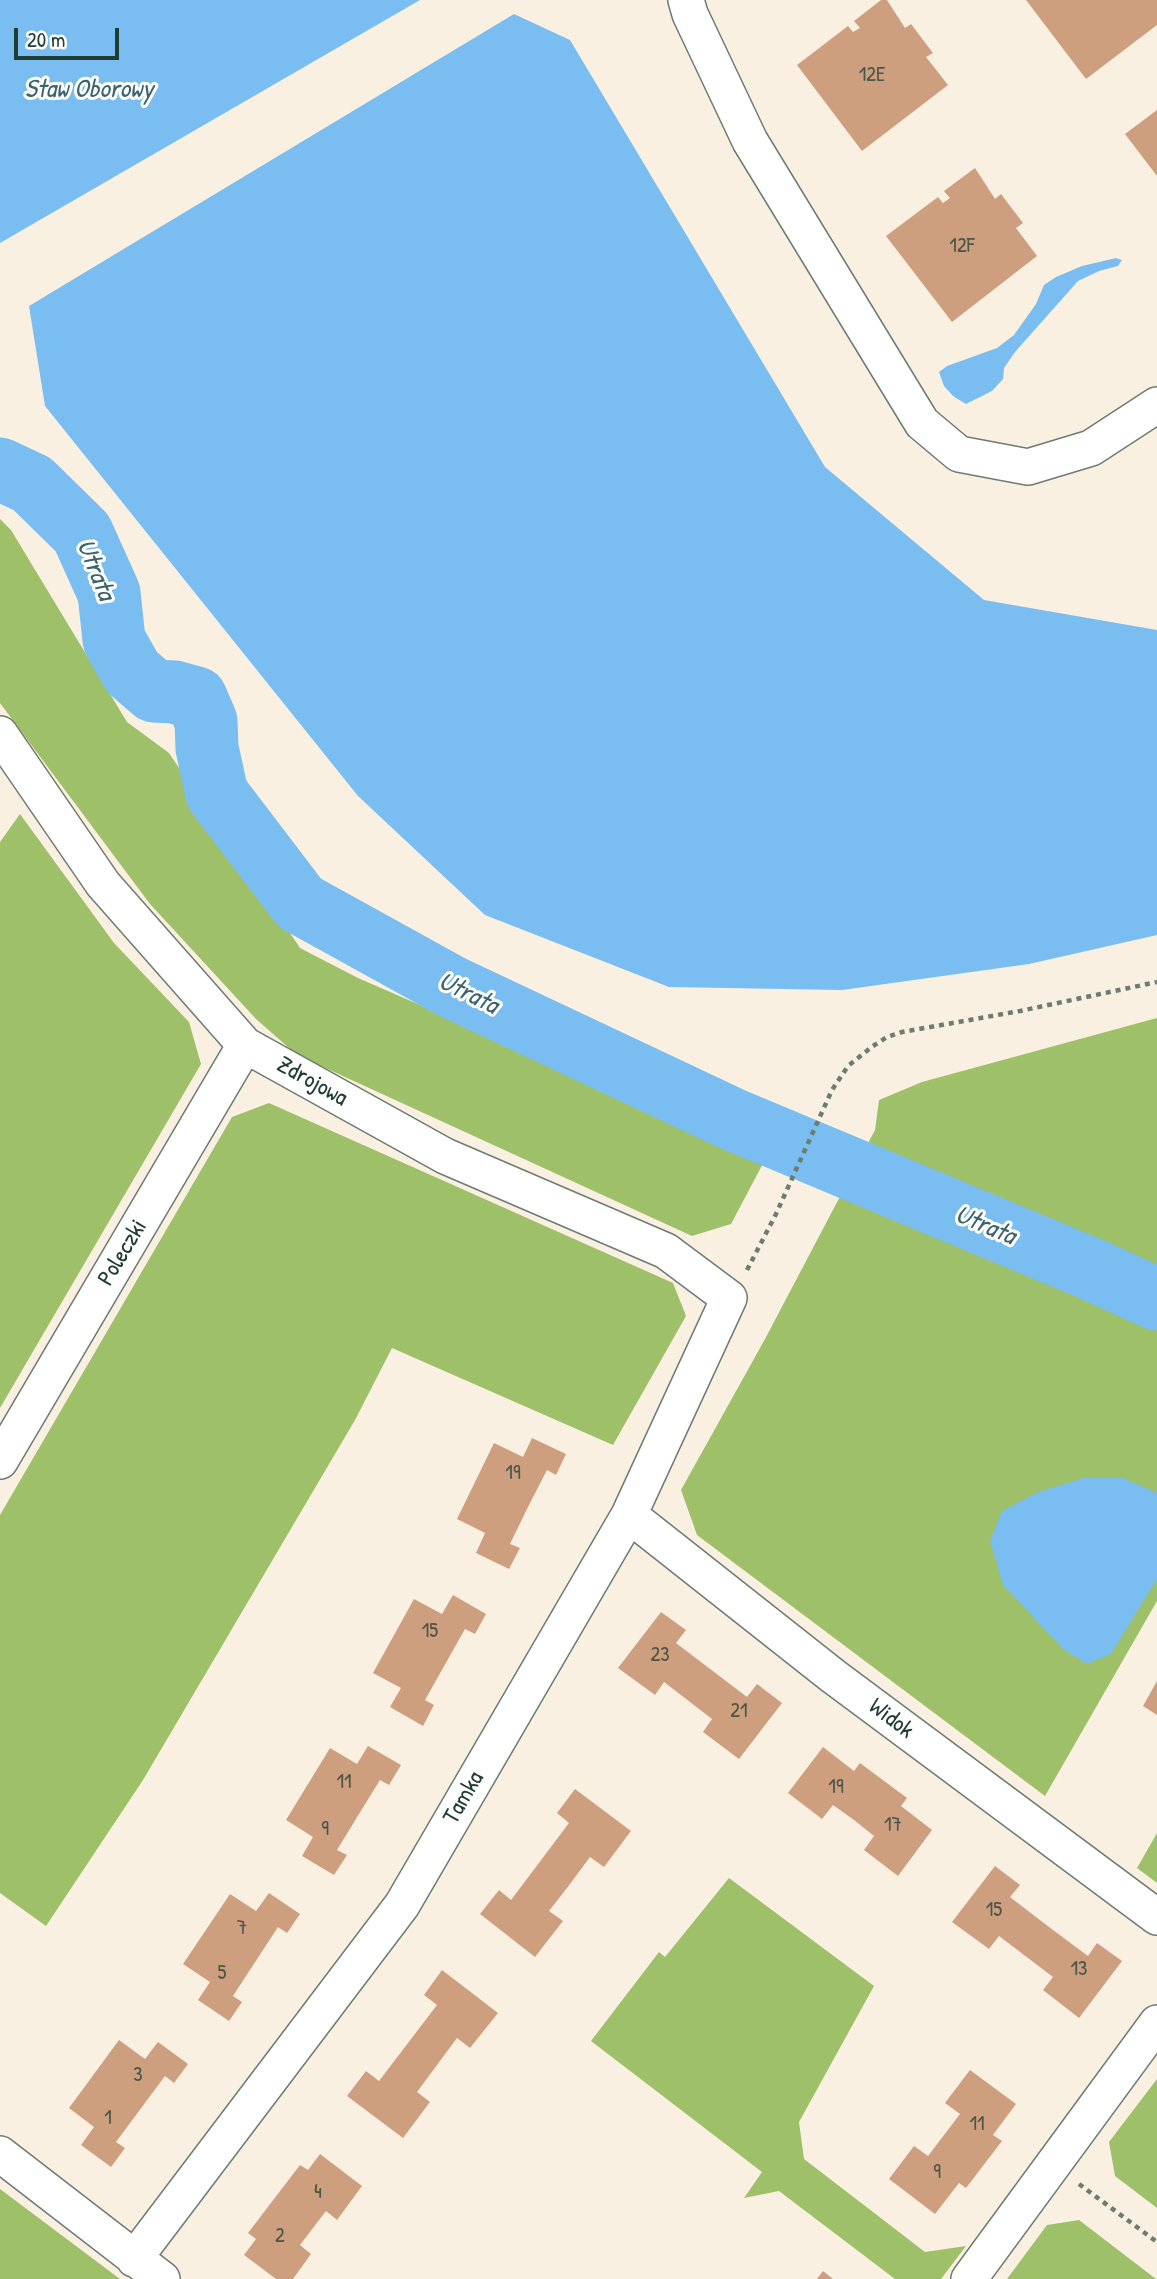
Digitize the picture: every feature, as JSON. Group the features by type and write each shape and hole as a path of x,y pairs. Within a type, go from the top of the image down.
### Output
{"street":[{"path":"686,0 690,14 750,141 922,423 959,454 1028,467 1091,448 1157,405"},
{"name":"Zdrojowa","path":"0,734 103,884 246,1045 445,1156 666,1251 729,1298"},
{"name":"Poleczki","path":"0,1461 246,1045"},
{"name":"Tamka","path":"134,2259 402,1905 629,1515 729,1298"},
{"name":"Widok","path":"629,1515 833,1676 1157,1917"},
{"path":"969,2279 1157,2023"},
{"path":"0,2154 162,2279"}],"path":[{"path":"729,1298 750,1265 776,1214 817,1118 832,1090 848,1066 887,1037 1157,982"},
{"path":"1053,2165 1157,2242"}],"green space":[{"path":"0,519 11,530 127,722 169,753 300,948 358,978 767,1156 731,1224 692,1236 297,1055 256,1019 150,904 0,703"},
{"path":"20,814 114,943 189,1022 201,1064 0,1408 0,842"},
{"path":"1157,1018 1157,1601 1045,1796 697,1535 681,1490 765,1339 875,1130 879,1100 922,1082"},
{"path":"269,1103 673,1283 686,1316 613,1445 392,1348 355,1420 143,1780 46,1926 0,1893 0,1515 232,1117"},
{"path":"1157,1833 1157,1883 1137,1868"},
{"path":"729,1878 874,1986 799,2122 804,2159 925,2252 966,2246 941,2279 895,2279 779,2191 744,2198 762,2172 591,2041 659,1952 665,1957"},
{"path":"1157,2079 1157,2208 1115,2176 1109,2142"},
{"path":"0,2189 120,2279 0,2279"},
{"path":"1079,2220 1156,2279 1007,2279 1047,2225"}],"water":[{"name":"Staw Oborowy","path":"0,0 420,0 0,243"},
{"path":"514,14 570,40 825,467 984,600 1157,630 1157,935 1029,964 842,990 669,987 485,915 358,796 45,406 29,306"},
{"path":"1116,258 1122,260 1118,266 1078,281 1015,352 1004,368 1003,379 992,391 966,404 944,386 939,372 947,366 997,348 1014,335 1036,304 1044,285 1082,266"},
{"path":"1084,1478 1123,1478 1157,1495 1157,1579 1111,1654 1087,1664 1063,1649 1003,1585 990,1541 1002,1511 1038,1492"}],"building":[{"path":"881,0 887,0 905,28 911,24 933,53 926,57 948,85 862,151 797,65 848,26 853,32 860,28 854,21"},
{"path":"1026,0 1157,0 1157,25 1086,79"},
{"path":"1157,110 1157,176 1125,134"},
{"path":"975,168 995,199 1001,194 1023,223 1016,228 1037,256 952,322 886,236 938,197 943,203 950,198 944,191"},
{"path":"532,1438 566,1454 556,1475 547,1470 528,1507 510,1544 520,1548 509,1569 476,1553 485,1533 457,1519 494,1443 523,1457"},
{"path":"453,1595 486,1614 475,1634 465,1629 425,1700 434,1705 423,1726 390,1707 401,1688 373,1673 414,1599 442,1614"},
{"path":"661,1612 686,1630 676,1643 747,1697 757,1684 782,1703 739,1759 703,1732 712,1719 664,1682 655,1695 618,1668"},
{"path":"1157,1681 1157,1715 1143,1706"},
{"path":"368,1746 401,1765 389,1785 380,1780 337,1850 347,1855 334,1875 302,1856 313,1837 286,1820 330,1748 357,1764"},
{"path":"823,1747 854,1771 860,1763 907,1798 901,1806 932,1830 898,1876 864,1850 874,1836 854,1820 833,1805 822,1819 788,1793"},
{"path":"575,1789 631,1831 604,1867 590,1857 549,1911 563,1921 535,1957 480,1914 499,1890 511,1900 569,1823 557,1813"},
{"path":"995,1866 1020,1885 1010,1897 1049,1927 1088,1956 1097,1943 1122,1961 1079,2018 1043,1990 1053,1977 999,1936 989,1949 952,1922"},
{"path":"269,1893 300,1914 287,1933 278,1927 233,1996 242,2002 229,2021 198,2000 210,1982 183,1964 230,1894 256,1911"},
{"path":"442,1970 498,2013 470,2048 457,2038 417,2092 430,2102 403,2138 347,2096 366,2071 379,2081 437,2005 424,1995"},
{"path":"119,2040 145,2059 158,2042 188,2064 174,2083 165,2076 116,2142 125,2148 111,2167 81,2145 94,2127 69,2108"},
{"path":"970,2070 1016,2104 993,2135 1002,2141 966,2188 959,2183 935,2214 889,2179 914,2146 928,2156 960,2114 945,2103"},
{"path":"320,2154 362,2186 337,2220 326,2211 300,2245 311,2254 293,2279 276,2279 244,2255 256,2239 248,2233 300,2165 308,2170"},
{"path":"823,2271 833,2279 817,2279"}],"waterway":[{"name":"Utrata","path":"0,469 32,484 82,533 109,593 114,640 132,672 154,691 174,692 196,698 206,721 207,748 217,794 300,903 452,987 732,1119 1157,1299"}]}
